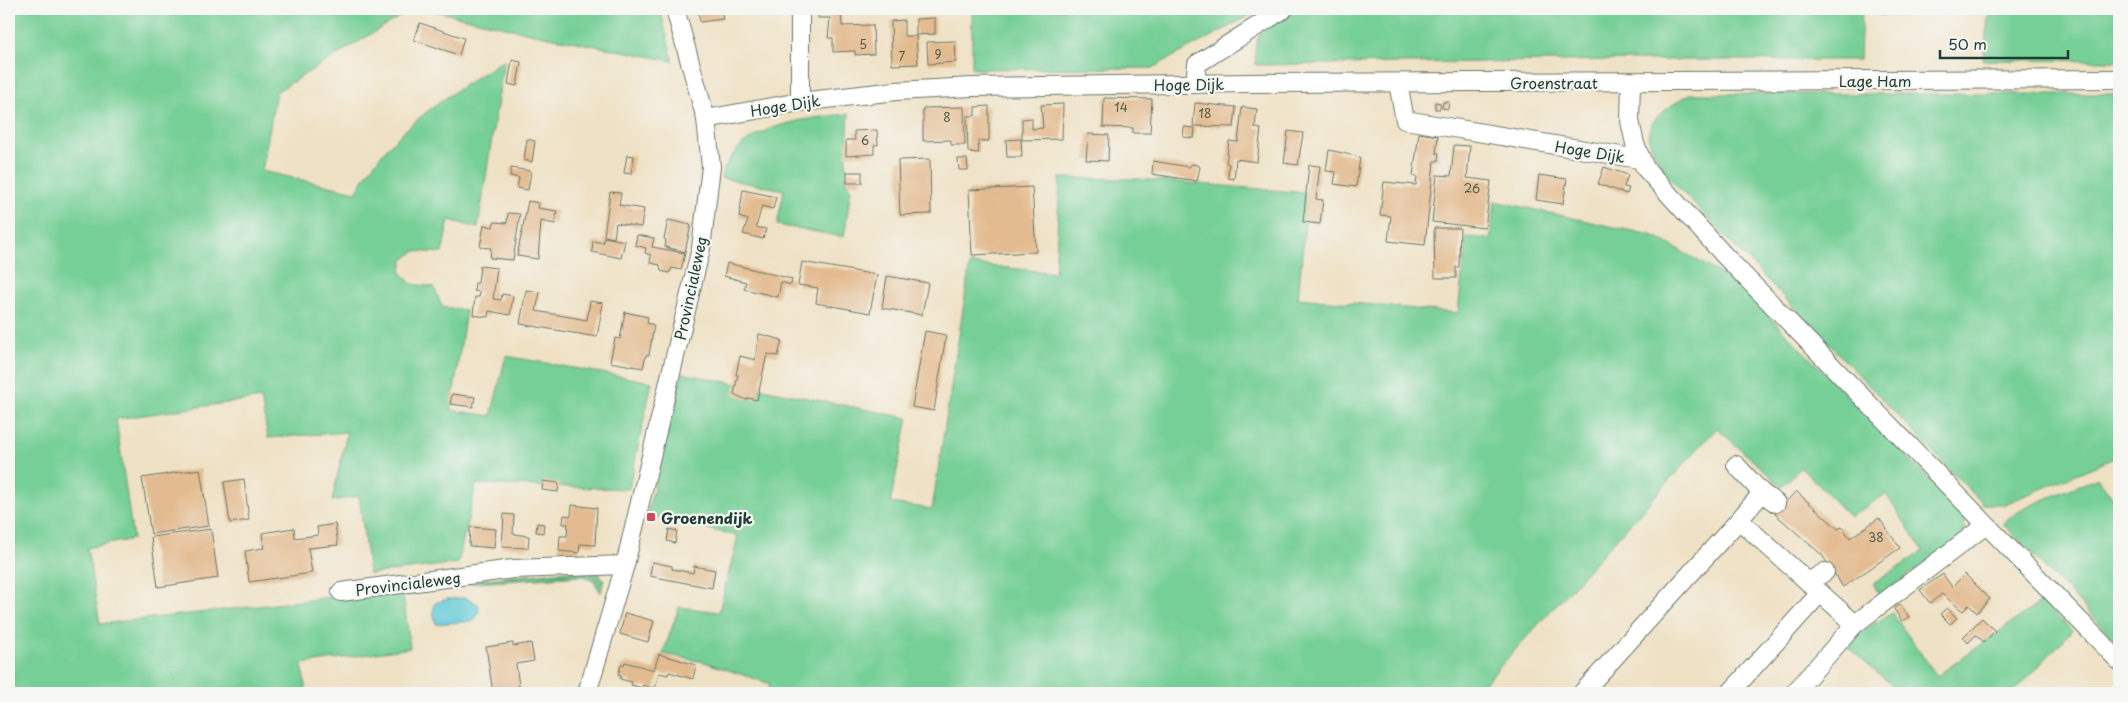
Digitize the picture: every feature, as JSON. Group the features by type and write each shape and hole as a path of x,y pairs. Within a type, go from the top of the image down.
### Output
{"street":[{"name":"Provincialeweg","path":"587,693 625,565 701,248 711,167 706,119 675,9"},
{"path":"800,9 800,102"},
{"path":"1195,84 1197,64 1284,9"},
{"name":"Lage Ham","path":"1631,82 2119,80"},
{"path":"1631,82 1630,122 1639,159 1724,255 2119,662"},
{"name":"Groenstraat","path":"1398,83 1631,82"},
{"name":"Hoge Dijk","path":"706,119 800,102 896,90 962,87 1398,83 1405,120 1639,159"},
{"path":"1582,693 1739,520 1769,498 1736,465"},
{"path":"1739,520 1855,624"},
{"path":"1794,693 1855,624 1986,526"},
{"name":"Provincialeweg","path":"340,592 513,569 625,565"},
{"path":"1730,693 1825,572"}],"green space":[{"path":"9,9 412,9 276,92 262,171 356,192 384,151 402,133 441,101 504,60 478,228 449,220 442,253 415,251 403,260 401,272 411,284 434,287 442,307 466,310 451,410 491,416 506,356 652,382 629,489 476,484 458,563 369,574 359,496 332,501 347,432 268,438 261,398 116,419 133,539 87,548 100,624 302,601 402,586 410,648 302,664 306,693 9,693"},
{"path":"426,9 660,9 673,61 534,34"},
{"path":"972,9 1262,9 1152,68 972,69"},
{"path":"1293,9 1862,9 1860,60 1632,60 1256,65 1255,53 1259,36 1269,24"},
{"path":"1989,9 2119,9 2119,61 1983,60"},
{"path":"1690,94 2119,94 2119,456 2005,504 1983,504 1669,178 1652,148 1649,138 1650,128 1654,120 1662,112"},
{"path":"849,114 845,180 851,190 844,237 777,225 784,190 721,178 729,160 741,146 756,136 793,122"},
{"path":"1060,178 1141,179 1308,193 1298,298 1458,313 1466,237 1490,239 1495,201 1655,236 1735,282 1964,514 1964,534 1880,596 1873,584 1923,551 1886,494 1850,517 1801,467 1782,487 1717,428 1476,693 767,693 770,684 704,662 663,654 679,607 719,612 738,536 647,515 682,373 908,418 890,503 932,509 970,264 1055,273"},
{"path":"2098,478 2119,507 2119,644 2003,524 2009,518 2032,505"},
{"path":"593,569 604,579 601,593 594,582 583,576 460,584 404,596 402,586"},
{"path":"2042,601 2072,631 2013,693 1900,693 1843,643 1892,613 1937,676"}],"water":[{"path":"466,598 478,604 479,612 474,621 436,624 433,612 435,603 447,599"}],"building":[{"path":"698,9 721,9 723,19 700,22"},
{"path":"818,9 841,9 842,26 873,25 874,54 855,55 855,51 833,52 833,38 828,38 830,18 818,18"},
{"path":"920,9 934,9 934,11 920,12"},
{"path":"1881,9 1906,9 1906,14 1881,13"},
{"path":"935,18 935,34 916,35 916,19"},
{"path":"904,20 904,36 916,36 918,64 892,65 891,21"},
{"path":"420,23 464,38 459,55 414,40"},
{"path":"955,41 956,62 928,64 927,42"},
{"path":"512,60 521,62 517,86 508,84"},
{"path":"1104,98 1152,99 1150,133 1133,133 1133,128 1103,127"},
{"path":"1435,102 1440,103 1440,109 1435,109"},
{"path":"1443,102 1449,102 1448,109 1442,108"},
{"path":"1195,103 1236,107 1234,127 1193,126"},
{"path":"1063,104 1062,139 1022,140 1022,119 1032,118 1032,129 1043,128 1041,105"},
{"path":"989,106 989,141 978,141 979,153 968,152 967,116 975,116 975,107"},
{"path":"964,107 965,145 951,145 951,140 923,141 923,108"},
{"path":"1242,107 1257,109 1255,128 1261,129 1257,162 1236,159 1234,179 1228,178 1229,164 1226,163 1229,141 1238,142"},
{"path":"1184,127 1195,128 1194,138 1183,137"},
{"path":"877,130 878,145 874,145 874,154 846,156 846,140 855,140 854,131"},
{"path":"1288,131 1303,133 1298,165 1284,163"},
{"path":"1419,133 1438,136 1436,153 1439,153 1438,161 1434,161 1425,245 1388,241 1391,216 1380,215 1384,182 1416,185 1417,176 1413,176"},
{"path":"1088,134 1109,135 1108,161 1086,160"},
{"path":"527,139 535,141 532,162 524,160"},
{"path":"1021,139 1022,157 1007,157 1006,140"},
{"path":"1454,145 1470,146 1467,178 1491,181 1485,228 1432,222 1437,175 1451,176"},
{"path":"1329,150 1360,157 1356,187 1334,184 1336,172 1326,171"},
{"path":"627,155 634,156 631,174 624,173"},
{"path":"930,159 931,214 900,215 898,160"},
{"path":"958,159 967,159 968,170 959,170"},
{"path":"1153,161 1189,167 1192,164 1197,165 1200,167 1197,181 1152,174"},
{"path":"1309,165 1320,166 1316,199 1323,200 1320,224 1303,222"},
{"path":"1604,167 1628,175 1624,187 1629,188 1627,194 1598,184"},
{"path":"511,168 531,171 528,190 517,188 519,178 510,176"},
{"path":"847,172 862,172 862,183 847,183"},
{"path":"1539,175 1567,179 1563,204 1536,200"},
{"path":"1032,187 1036,252 972,255 969,190"},
{"path":"743,190 776,197 773,209 762,206 756,227 766,229 763,239 743,234 748,220 739,217"},
{"path":"610,192 621,193 619,205 644,209 641,227 616,223 614,238 604,236"},
{"path":"528,201 539,203 538,208 557,211 555,224 541,221 538,259 517,256"},
{"path":"508,213 520,214 513,260 490,258 491,248 480,247 484,225 493,227 494,222 507,223"},
{"path":"668,220 691,225 685,252 665,247 666,240 664,239"},
{"path":"1434,228 1460,228 1459,267 1456,267 1456,278 1435,278"},
{"path":"637,235 654,238 652,247 685,253 681,270 672,268 669,273 661,271 660,265 650,263 651,255 645,253 646,248 635,245"},
{"path":"604,237 625,241 621,258 592,252 593,241 603,243"},
{"path":"802,262 877,275 870,313 816,303 818,288 798,285"},
{"path":"727,263 792,279 791,285 781,282 778,297 744,289 746,282 724,276"},
{"path":"480,266 497,268 493,299 501,300 502,294 513,296 510,315 489,311 488,317 473,315 475,297 479,297 480,292 474,291 475,283 478,283"},
{"path":"887,276 928,283 922,315 882,308"},
{"path":"526,290 540,292 536,311 587,320 590,301 603,303 597,337 520,324"},
{"path":"625,312 648,317 647,323 654,325 649,355 646,355 643,368 610,362 615,338 620,339"},
{"path":"925,331 946,335 934,411 912,407"},
{"path":"759,334 782,340 778,356 767,354 757,400 748,398 746,400 734,394 738,375 736,375 740,356 755,360"},
{"path":"452,394 475,397 473,407 450,404"},
{"path":"200,469 209,526 151,534 142,478"},
{"path":"244,479 249,520 230,523 224,482"},
{"path":"543,481 559,483 558,492 542,490"},
{"path":"1796,491 1838,529 1842,527 1850,538 1879,518 1900,548 1843,587 1822,555 1775,514"},
{"path":"572,505 597,508 595,545 580,544 579,553 559,551 560,536 567,536 568,524 563,524 564,515 571,516"},
{"path":"504,514 514,515 513,534 529,536 528,548 502,547"},
{"path":"537,523 544,524 543,533 536,532"},
{"path":"335,524 338,545 308,548 312,573 249,582 245,551 264,548 262,533 294,528 295,538 318,535 317,527"},
{"path":"470,527 496,529 494,548 469,546"},
{"path":"211,529 218,578 158,587 151,537"},
{"path":"669,529 677,531 675,543 667,541"},
{"path":"652,562 672,566 672,569 693,573 694,566 715,570 712,588 650,576"},
{"path":"1943,574 1952,587 1965,574 1990,599 1977,613 1969,605 1963,611 1942,594 1930,603 1920,590"},
{"path":"1900,604 1909,617 1902,621 1894,609"},
{"path":"1947,608 1957,618 1950,624 1940,614"},
{"path":"625,613 654,621 648,642 620,634"},
{"path":"1982,618 1995,631 1984,642 1976,635 1968,643 1963,637"},
{"path":"513,643 513,646 531,643 534,661 516,664 520,693 493,693 486,647"},
{"path":"659,654 696,665 693,679 669,672 668,675 659,673 655,689 643,685 642,688 631,685 632,682 620,679 621,676 618,675 621,665 624,665 625,662 654,670"}],"place":[{"name":"Groenendijk","path":"651,517"}]}
